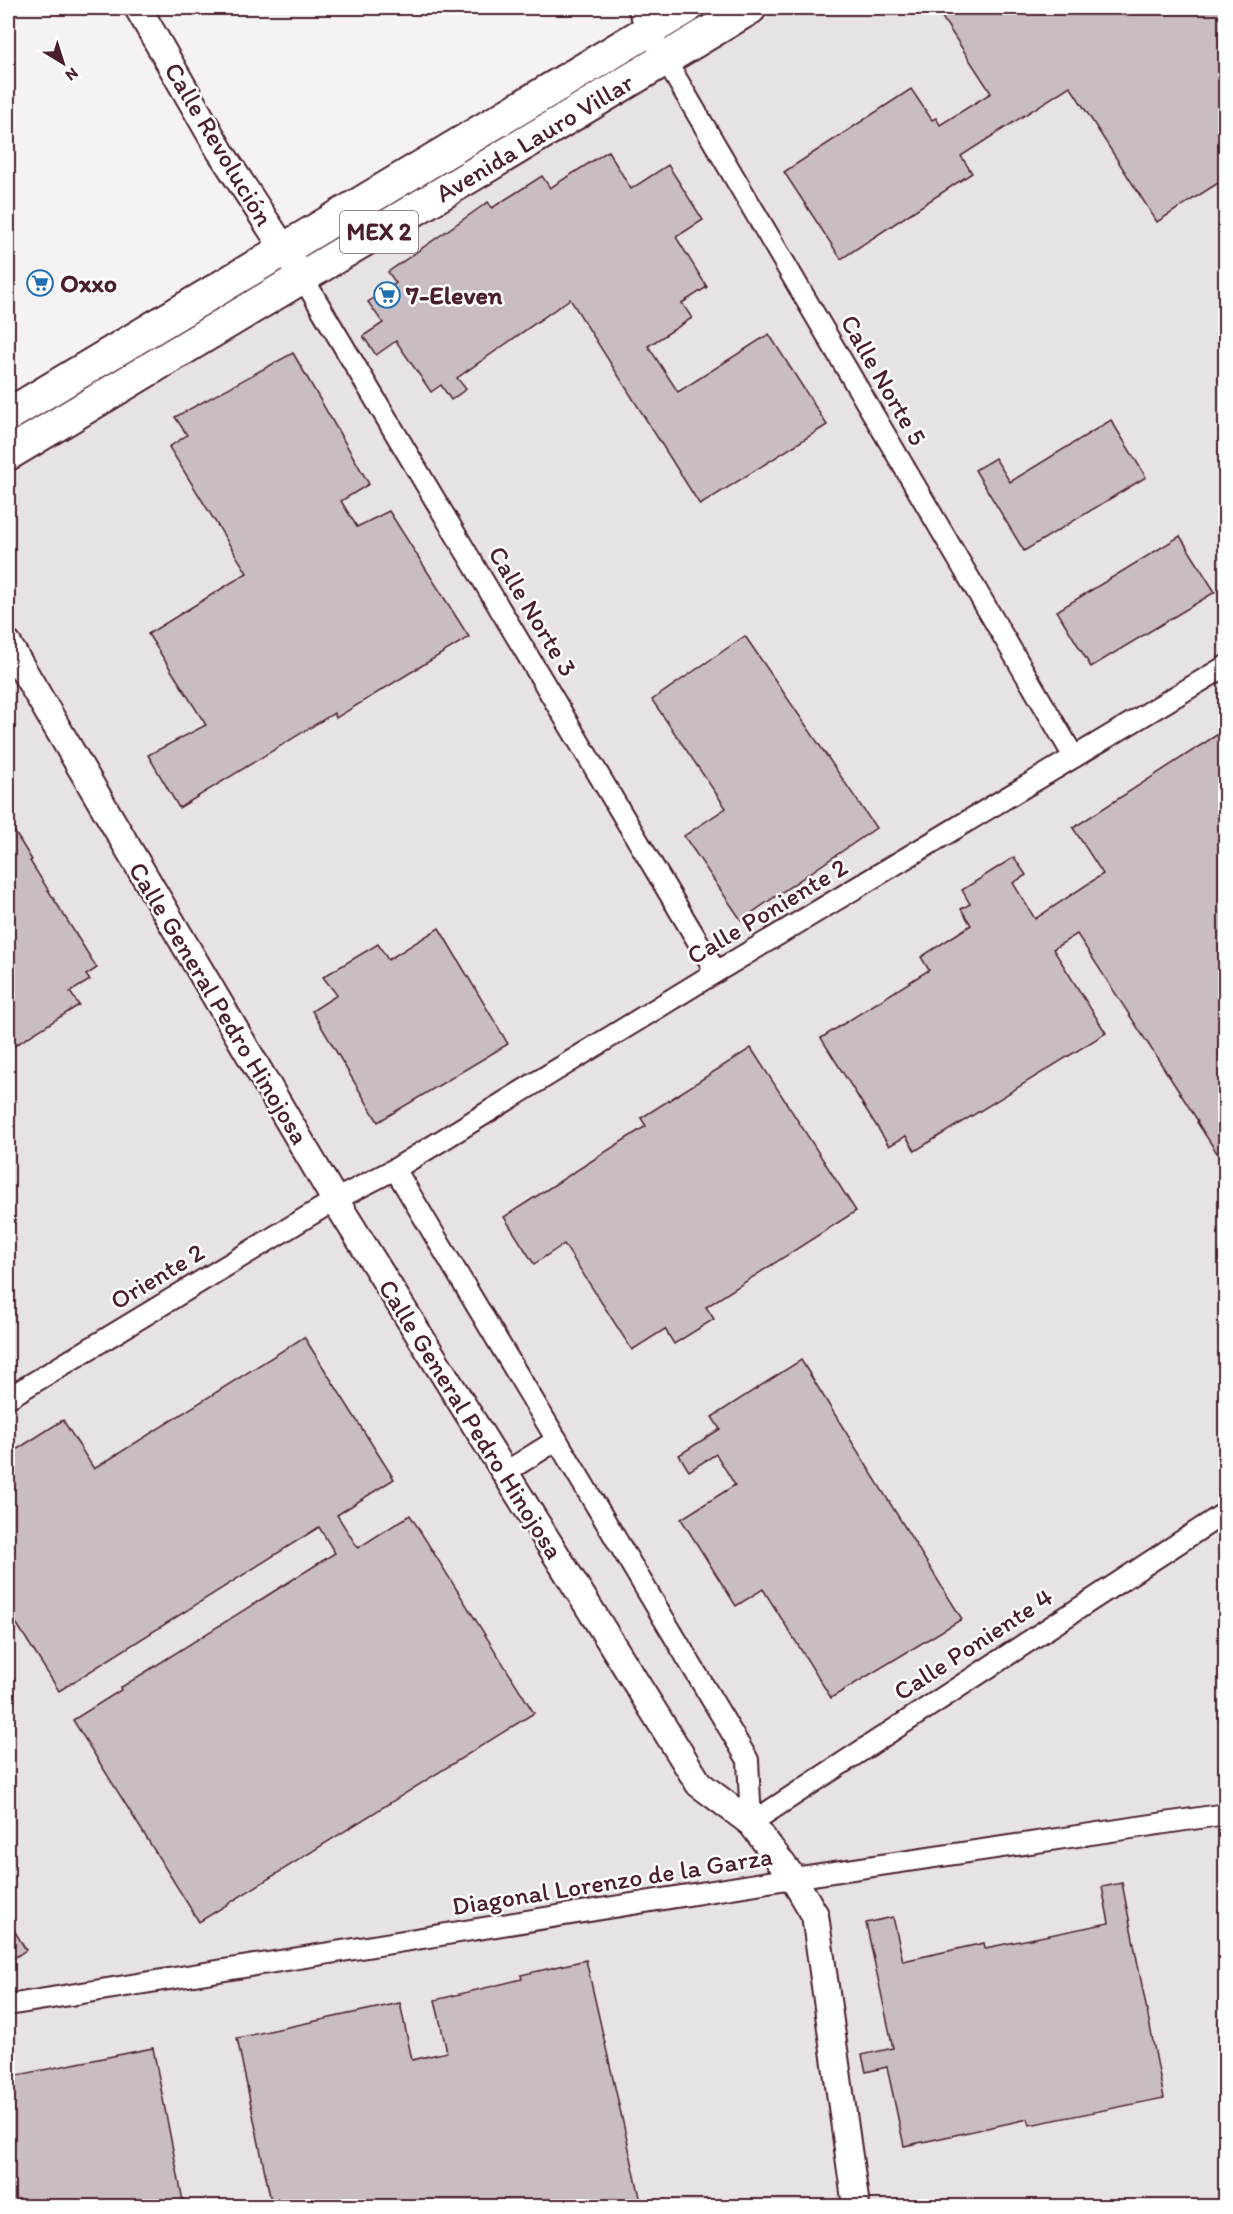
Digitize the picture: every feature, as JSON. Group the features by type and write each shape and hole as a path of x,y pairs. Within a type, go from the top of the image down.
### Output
{"main road":[{"name":"Avenida Lauro Villar","path":"8,415 284,249 643,19 686,8"},
{"name":"Avenida Lauro Villar","path":"8,454 750,8"}],"street":[{"name":"Calle Revolución","path":"138,8 220,151 303,278"},
{"name":"Calle Norte 5","path":"643,19 1074,757"},
{"name":"Calle Norte 3","path":"303,278 717,972"},
{"name":"Calle General Pedro Hinojosa","path":"8,645 335,1200 699,1784 751,1823 793,1878 815,1915 856,2206"},
{"name":"Calle Poniente 2","path":"335,1200 395,1169 1226,666"},
{"path":"395,1169 748,1760 751,1823"},
{"name":"Oriente 2","path":"8,1398 335,1200"},
{"path":"504,1473 557,1440"},
{"name":"Calle Poniente 4","path":"751,1823 1226,1512"},
{"name":"Diagonal Lorenzo de la Garza","path":"8,2005 793,1878 1226,1814"}],"shaded area":[{"path":"774,8 1225,8 1225,2206 8,2206 8,460"}],"building":[{"path":"936,8 1226,8 1226,178 1157,222 1070,86 961,156 972,173 841,259 784,172 911,89 932,120 936,118 940,125 991,93"},
{"path":"608,151 631,189 668,165 703,220 676,237 707,287 682,303 692,318 648,346 678,392 769,334 827,425 700,505 570,299 457,378 466,389 451,400 441,385 431,392 396,341 376,355 363,336 383,323 368,302 396,283 388,272 488,202 492,208 542,176 550,188"},
{"path":"293,353 369,484 341,501 357,527 389,511 469,637 336,718 334,713 179,808 148,755 206,725 148,634 247,573 169,447 187,435 175,417"},
{"path":"1111,420 1146,477 1024,551 975,470 995,458 1010,482"},
{"path":"1180,536 1215,592 1091,667 1057,611"},
{"path":"745,636 876,828 741,920 684,836 726,808 652,700"},
{"path":"1226,729 1226,1167 1077,934 1053,949 1106,1033 915,1151 906,1136 889,1146 821,1038 929,970 921,957 971,925 961,909 970,904 962,890 1014,857 1026,875 1013,883 1035,919 1103,874 1073,828"},
{"path":"8,821 32,860 30,861 97,968 86,975 90,980 70,992 79,1005 8,1050"},
{"path":"439,928 508,1044 378,1122 312,1011 337,995 323,977 378,944 388,960"},
{"path":"751,1048 856,1211 706,1307 714,1319 674,1344 665,1329 632,1350 564,1244 534,1264 504,1217 646,1126 641,1118"},
{"path":"304,1337 394,1479 337,1515 358,1548 410,1515 534,1713 199,1922 73,1720 335,1553 319,1527 59,1691 8,1610 8,1455 63,1420 94,1469"},
{"path":"801,1360 962,1619 831,1698 763,1589 736,1606 681,1519 735,1485 716,1454 689,1471 679,1455 720,1429 712,1417"},
{"path":"1122,1883 1164,2098 1030,2125 1028,2119 904,2146 887,2067 866,2072 862,2055 893,2048 866,1923 893,1917 903,1961 984,1943 985,1948 1109,1923 1102,1887"},
{"path":"8,1920 26,1950 8,1962"},
{"path":"586,1960 642,2206 272,2206 237,2038 400,2003 412,2060 447,2052 435,2000 522,1979 521,1975"},
{"path":"153,2048 184,2206 8,2206 8,2077"}],"place":[{"name":"Oxxo","path":"40,283"},
{"name":"7-Eleven","path":"387,295"}]}
